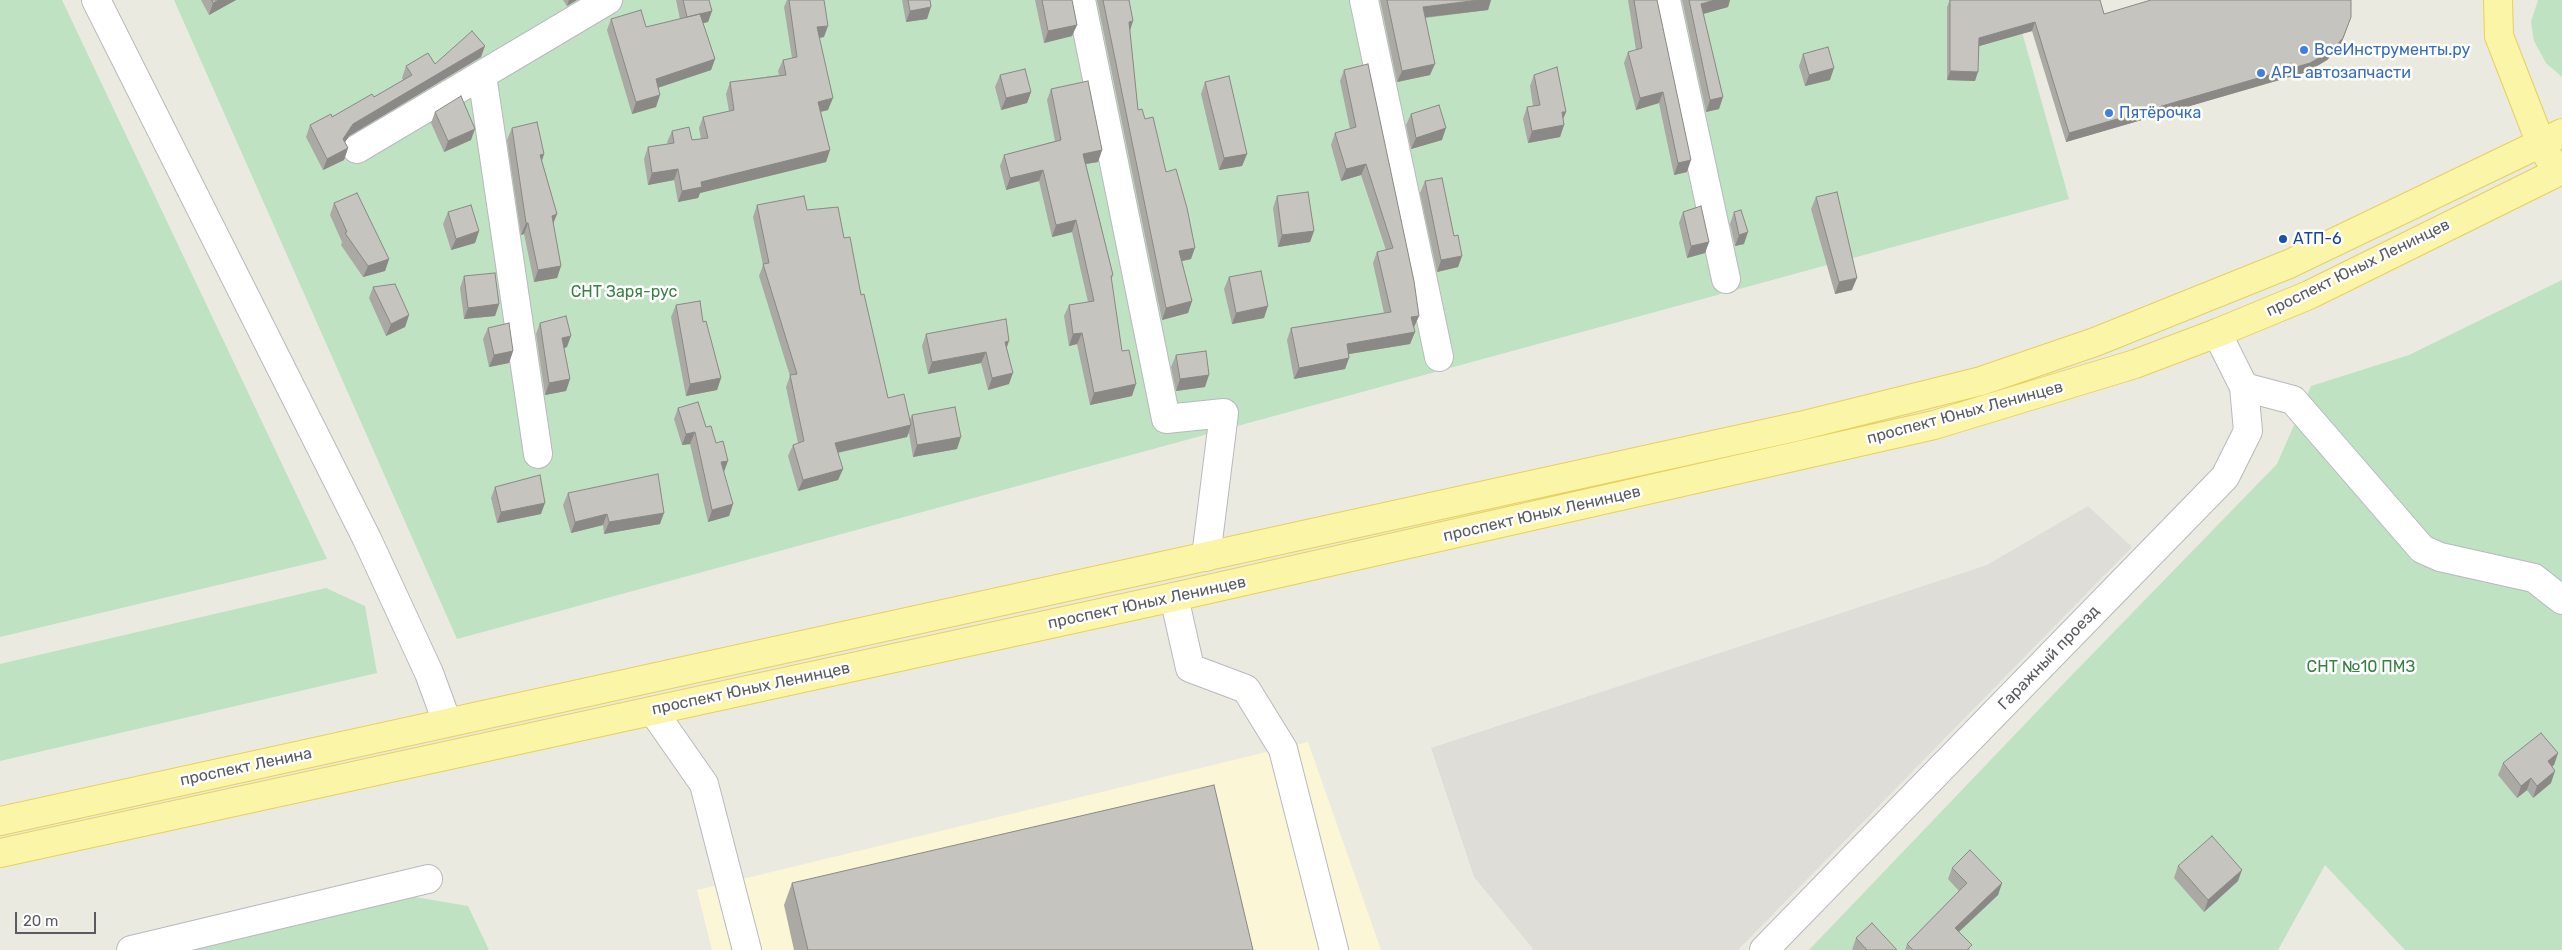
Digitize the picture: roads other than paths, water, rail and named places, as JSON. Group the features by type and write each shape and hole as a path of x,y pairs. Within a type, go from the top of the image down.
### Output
{"main road":[{"path":"2498,0 2499,36 2551,138 2560,171"},
{"name":"проспект Юных Ленинцев","path":"492,712 1800,426 1981,380 2095,342 2289,264 2551,138"},
{"name":"проспект Юных Ленинцев","path":"486,747 1174,597 1934,425 2135,364 2309,296 2560,171"},
{"name":"проспект Ленина","path":"0,821 492,712"},
{"name":"проспект Ленина","path":"0,853 486,747"}],"street":[{"path":"96,0 362,530 429,673 447,722"},
{"path":"357,150 608,0"},
{"path":"1081,0 1166,419 1224,412 1206,557"},
{"path":"1364,0 1438,357"},
{"path":"1666,0 1726,279"},
{"path":"482,75 538,454"},
{"name":"Гаражный проезд","path":"1764,950 2225,477 2248,431 2244,387 2217,333"},
{"path":"2244,387 2293,400 2422,548 2440,557 2534,578 2562,600"},
{"path":"1174,597 1190,668 1246,689 1283,749 1334,950"},
{"path":"653,711 704,784 748,950"},
{"path":"130,950 428,880"}],"place":[{"name":"ВсеИнструменты.ру","path":"2304,50"},
{"name":"APL автозапчасти","path":"2261,73"},
{"name":"Пятёрочка","path":"2109,113"},
{"name":"АТП-6","path":"2283,239"}],"park label":[{"name":"СНТ Заря-рус","path":"624,292"},
{"name":"СНТ №10 ПМЗ","path":"2361,667"}]}
